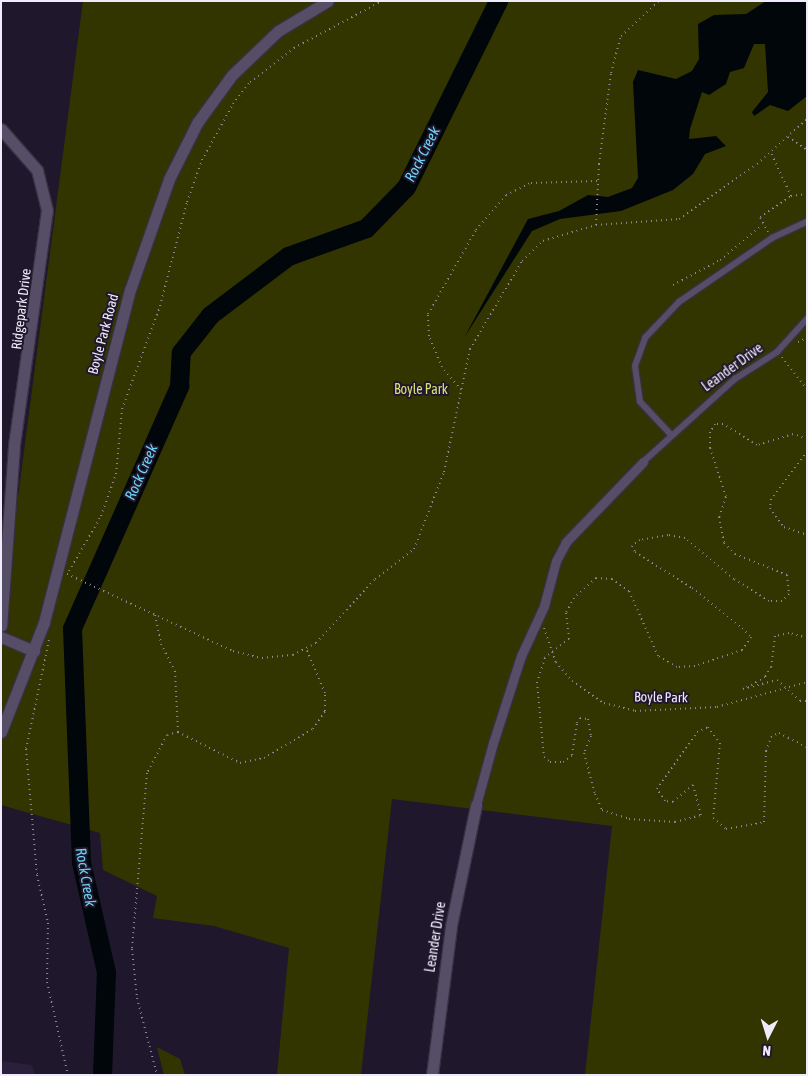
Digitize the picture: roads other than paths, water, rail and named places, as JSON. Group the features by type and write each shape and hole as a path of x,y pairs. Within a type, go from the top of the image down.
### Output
{"street":[{"name":"Boyle Park Road","path":"1,732 34,651 130,290 169,179 197,123 232,75 278,31 328,1"},
{"name":"Ridgepark Drive","path":"1,128 37,170 47,210 14,446 1,626"},
{"path":"476,805 522,656 544,606 551,575 566,542 643,462"},
{"path":"1,637 34,651"},
{"name":"Leander Drive","path":"432,1075 451,926 476,805"}],"lane":[{"path":"643,462 670,435 640,402 635,366 645,338 679,302 772,238 807,222"},
{"name":"Leander Drive","path":"670,435 735,379 777,352 807,319"}],"waterway":[{"name":"Rock Creek","path":"102,1075 106,972 81,862 72,628 179,386 181,352 210,315 288,256 366,228 406,187 498,1"}],"park label":[{"name":"Boyle Park","path":"421,389"}]}
